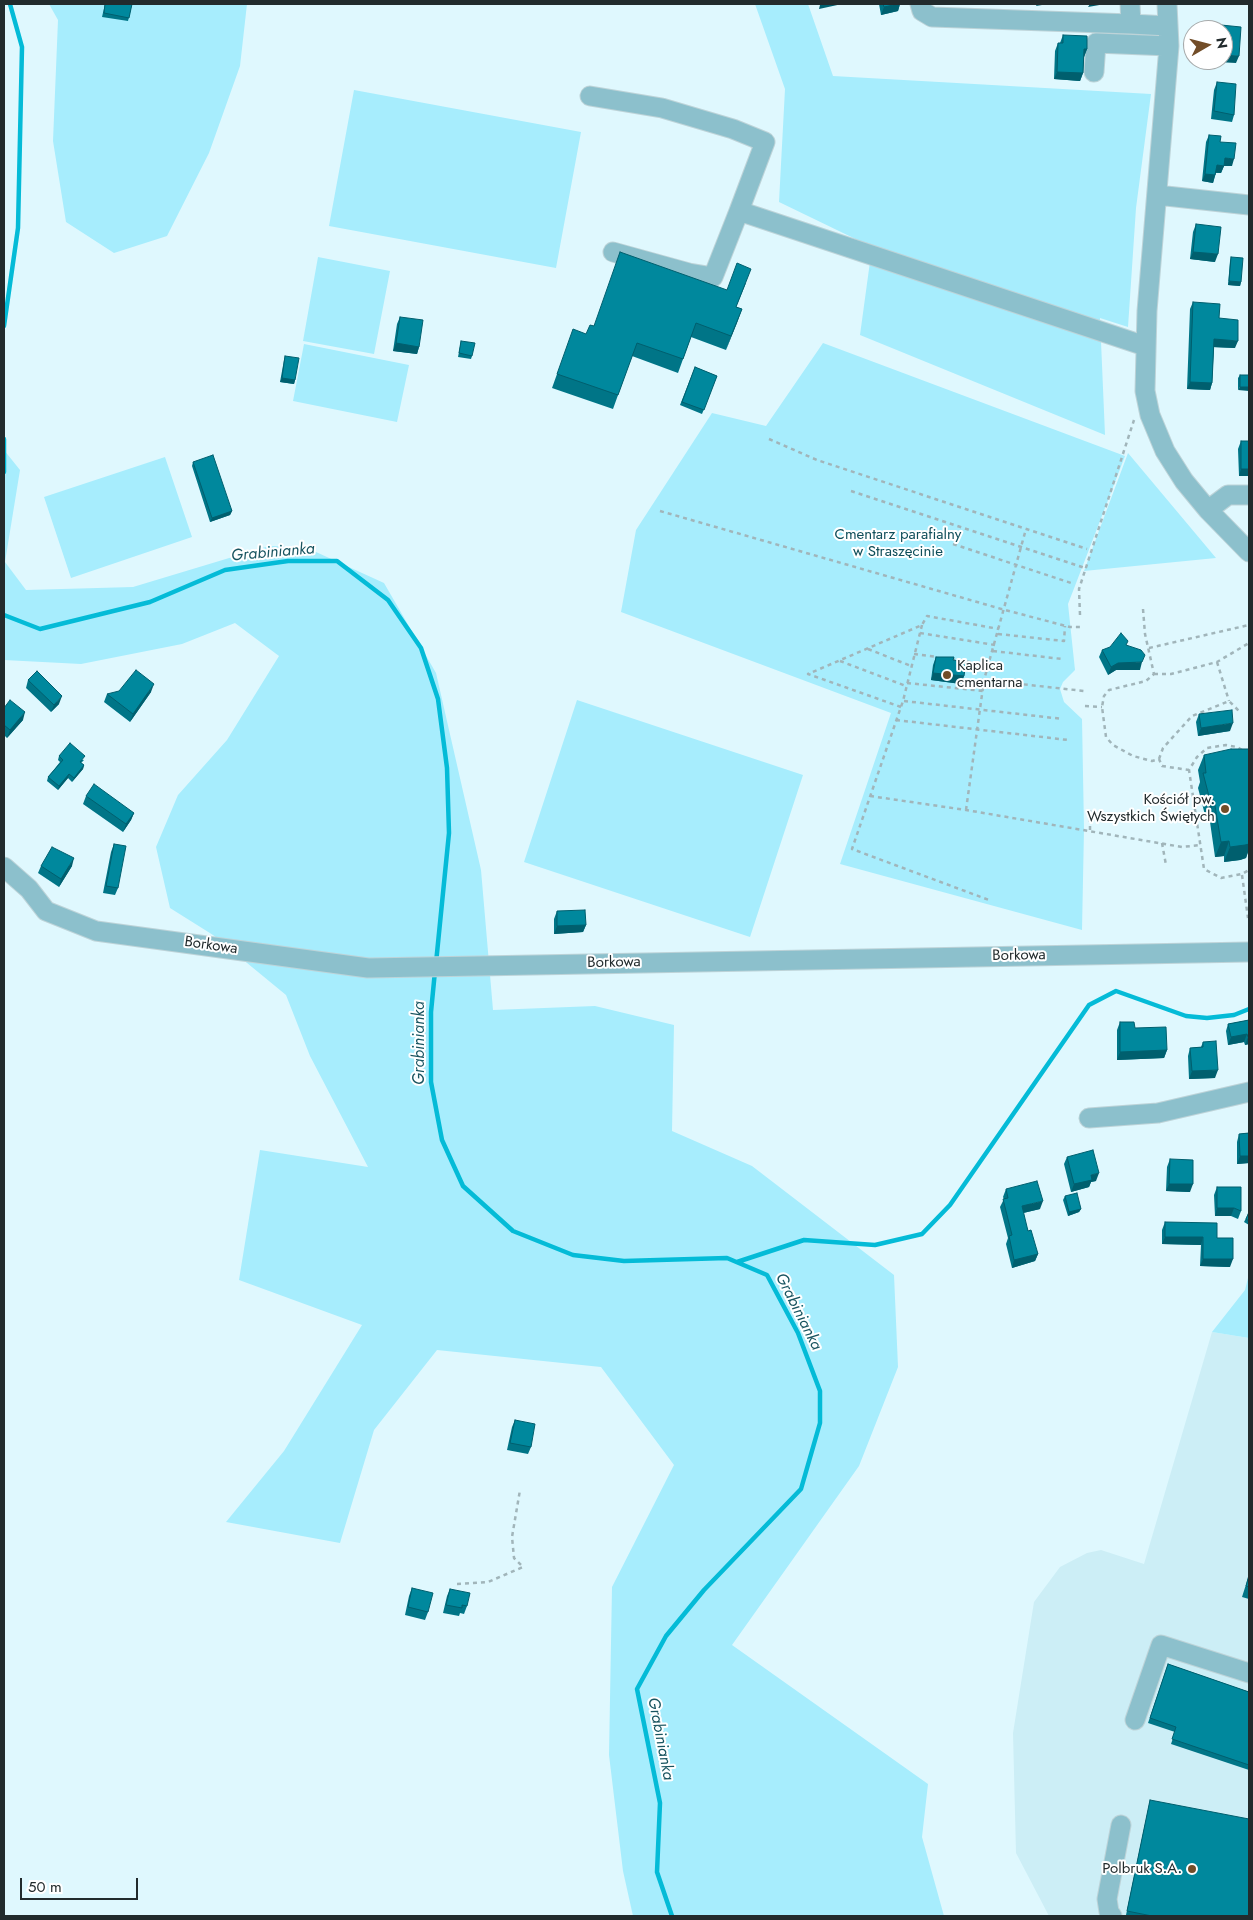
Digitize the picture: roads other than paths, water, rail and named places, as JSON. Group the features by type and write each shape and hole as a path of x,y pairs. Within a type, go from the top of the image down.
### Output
{"street":[{"path":"920,4 922,12 932,17 1017,12 1168,26"},
{"path":"1130,4 1131,24"},
{"path":"1167,4 1169,46 1145,346 1145,391 1150,415 1164,451 1184,482 1249,552"},
{"path":"1094,72 1096,43 1169,46"},
{"path":"590,96 662,108 733,129 765,142 713,277 689,273 613,252"},
{"path":"1157,195 1249,205"},
{"path":"739,211 1145,346"},
{"path":"1208,510 1228,495 1249,495"},
{"name":"Borkowa","path":"4,867 29,889 46,911 96,931 368,968 1249,952"},
{"path":"1089,1118 1158,1113 1249,1092"},
{"path":"1135,1720 1161,1645 1249,1673"},
{"path":"1112,1916 1109,1912 1107,1899 1121,1825"}],"waterway":[{"name":"Grabinianka","path":"4,326 18,228 22,47 10,4"},
{"name":"Grabinianka","path":"4,439 4,472"},
{"name":"Grabinianka","path":"4,615 40,629 150,602 225,570 288,561 337,561 388,600 421,648 438,699 447,768 449,833 436,963"},
{"name":"Grabinianka","path":"435,971 431,1012 431,1082 442,1140 463,1186 513,1231 573,1255 624,1261 727,1258 767,1275 798,1333 820,1391 820,1423 801,1489 704,1590 666,1636 637,1689 660,1803 657,1872 672,1916"},
{"path":"737,1262 804,1240 875,1245 922,1234 950,1205 1089,1005 1116,991 1186,1016 1207,1018 1234,1015 1249,1009"}],"place":[{"name":"Kaplica cmentarna","path":"947,675"},
{"name":"Kościół pw. Wszystkich Świętych","path":"1225,809"},
{"name":"Polbruk S.A.","path":"1192,1869"}],"park label":[{"name":"Cmentarz parafialny w Straszęcinie","path":"898,544"}]}
